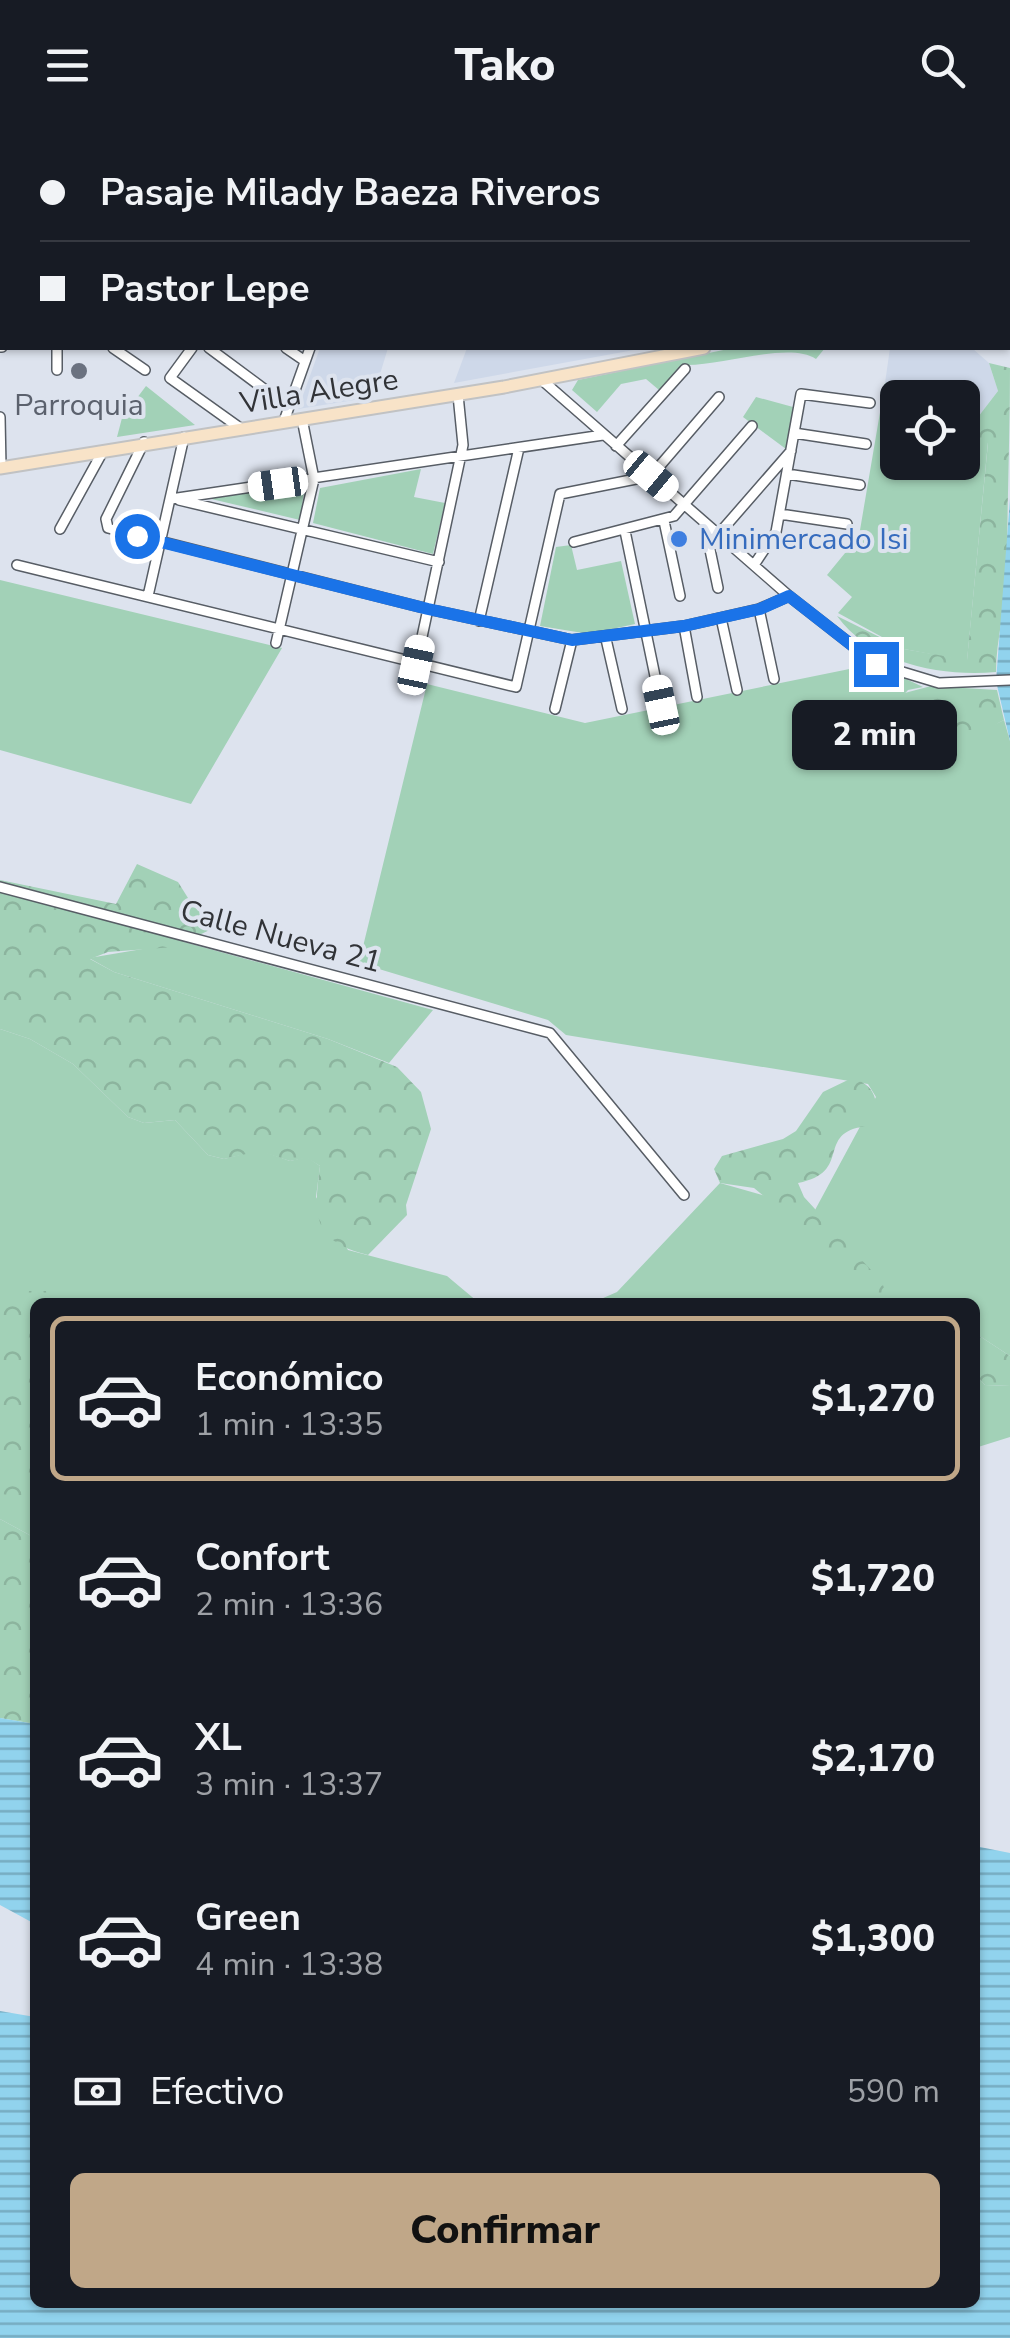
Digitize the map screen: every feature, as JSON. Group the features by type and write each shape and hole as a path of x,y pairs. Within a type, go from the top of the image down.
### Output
{"main road":[{"name":"Villa Alegre","path":"0,468 144,442 458,395 694,350"}],"street":[{"path":"57,350 57,370"},
{"path":"116,350 145,370"},
{"path":"191,350 170,378 240,428"},
{"path":"212,350 287,406"},
{"path":"289,350 305,361"},
{"path":"284,421 309,350"},
{"path":"616,446 685,369"},
{"path":"543,380 789,596 876,664 940,683 1010,680"},
{"path":"754,566 773,540 801,394 870,403"},
{"path":"412,679 460,458 463,430 458,395"},
{"path":"17,565 516,687 560,494 651,476 719,397"},
{"path":"0,417 0,468"},
{"path":"276,644 314,479 302,419"},
{"path":"574,542 664,521 684,505 752,426"},
{"path":"794,433 866,444"},
{"path":"172,498 603,435"},
{"path":"148,596 184,436"},
{"path":"144,442 106,524 161,542 428,609 572,640 684,626 760,609 789,596"},
{"path":"479,621 518,448"},
{"path":"60,529 103,451"},
{"path":"718,588 709,545 791,451"},
{"path":"786,474 860,485"},
{"path":"172,498 439,562"},
{"path":"780,514 846,524"},
{"path":"664,521 680,596"},
{"path":"624,531 661,705"},
{"path":"760,609 774,679"},
{"path":"721,618 737,690"},
{"path":"684,626 697,697"},
{"path":"606,638 622,709"},
{"path":"556,709 572,640"},
{"name":"Calle Nueva 21","path":"0,887 550,1033 684,1195"}],"shaded area":[{"path":"319,350 387,350 373,397 298,409"},
{"path":"466,350 634,350 454,383"},
{"path":"890,350 974,350 989,363 998,391 980,414 980,380 885,380"}],"green space":[{"path":"723,350 823,350 816,359 788,353 683,365 659,390 646,379 621,384 597,412 572,390 578,380"},
{"path":"989,363 1010,368 1007,583 996,672 953,672 909,664 869,646 837,616 904,649 967,660 988,443 980,438 980,414 998,391"},
{"path":"146,386 195,425 117,437 122,418"},
{"path":"756,397 793,407 786,449 743,417"},
{"path":"880,412 880,480 980,480 980,437 988,442 967,661 904,649 838,613 852,597 827,575 859,536"},
{"path":"421,469 414,497 445,503 433,554 313,523 320,488"},
{"path":"305,485 300,520 207,498"},
{"path":"571,545 577,570 621,561 635,624 589,634 540,626 556,547"},
{"path":"0,580 282,648 191,804 0,750"},
{"path":"874,664 923,687 908,690 883,718 943,708 957,717 949,755 953,764 985,729 1004,720 1010,741 1010,1356 980,1336 980,1298 603,1298 617,1292 720,1183 815,1210 876,1097 868,1084 566,1035 548,1020 359,963 427,684 585,723"},
{"path":"931,686 997,690 1004,720 960,762 952,764 950,757 956,729 951,711 934,708 885,718 885,711 901,694"},
{"path":"137,864 178,882 193,906 218,926 174,947 108,952 90,959 114,972 328,1039 397,1067 421,1092 431,1129 406,1205 407,1215 368,1255 336,1242 327,1234 318,1213 320,1166 307,1158 290,1161 259,1151 224,1159 208,1155 175,1120 144,1123 128,1117 73,1064 30,1039 0,1029 0,880 116,904"},
{"path":"184,942 433,1010 389,1063 328,1039 114,972 89,958"},
{"path":"0,1029 30,1039 73,1064 128,1117 144,1123 175,1120 208,1155 224,1159 259,1150 290,1161 307,1157 320,1166 316,1197 348,1250 447,1276 473,1298 30,1298 30,1535 0,1519"},
{"path":"852,1078 872,1091 877,1114 866,1126 841,1136 825,1170 798,1183 804,1197 882,1282 886,1298 856,1298 846,1276 794,1236 766,1198 754,1188 720,1183 714,1169 722,1156 783,1139 796,1131 823,1092"},
{"path":"0,1291 65,1291 84,1298 30,1298 30,1497 0,1494"},
{"path":"980,1336 1010,1356 1010,1386 985,1385 980,1380"},
{"path":"980,1380 985,1385 1010,1386 1010,1437 980,1446"},
{"path":"0,1519 30,1535 30,1723 0,1718"}],"water":[{"path":"1010,499 1010,741 996,681"},
{"path":"0,1718 30,1723 30,1921 0,1905"},
{"path":"980,1847 1010,1853 1010,2338 0,2338 0,2011 30,2016 30,2308 980,2308"}],"place":[{"name":"Parroquia","path":"79,371"},
{"name":"Minimercado Isi","path":"679,539"}],"route":[{"path":"137,536 428,609 572,640 589,641 684,626 760,609 789,596 876,664"}]}
